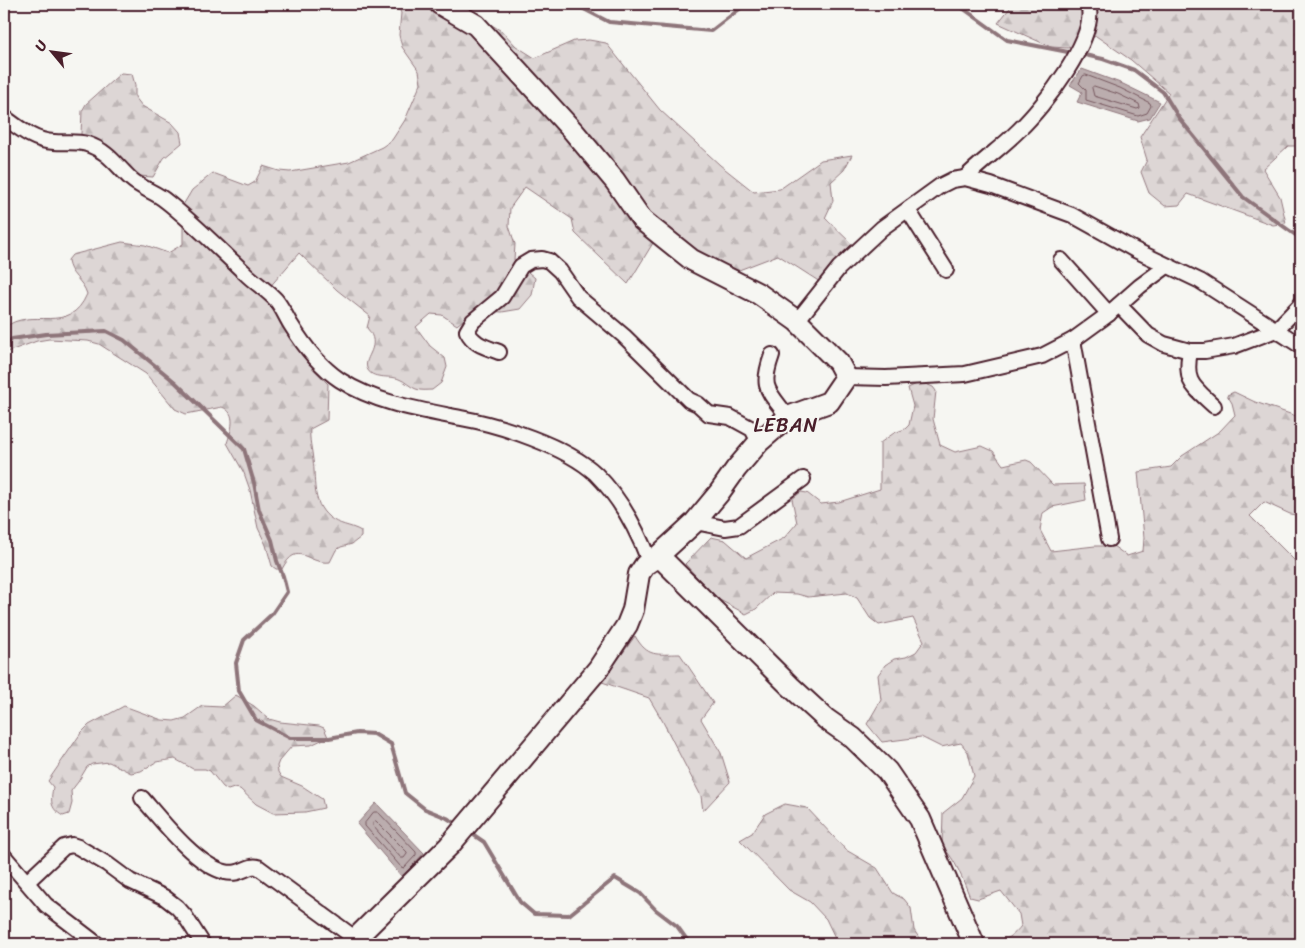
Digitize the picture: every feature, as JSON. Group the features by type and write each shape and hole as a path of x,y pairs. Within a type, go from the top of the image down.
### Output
{"street":[{"path":"440,4 476,25 574,132 615,181 642,220 692,260 759,294 797,321 838,362 846,377"},
{"path":"965,178 1021,128 1044,103 1081,46 1091,12 1088,4"},
{"path":"4,117 40,140 76,142 95,148 116,162 132,180 166,201 277,301 304,345 314,357 340,380 366,394 382,399 428,412 482,422 528,437 563,452 594,473 610,489 622,506 653,559 664,561 790,686 826,719 853,738 888,771 920,819 974,944"},
{"path":"797,321 839,268 882,228 940,186 952,180 965,178 992,185 1072,215 1135,250 1200,281 1301,346"},
{"path":"908,210 946,270"},
{"path":"499,352 478,345 470,338 467,331 473,321 502,297 520,266 531,260 542,259 549,261 560,271 578,297 624,336 688,400 698,404 709,414 730,417 752,429 759,442"},
{"path":"1062,260 1114,310 1148,335 1164,344 1190,351 1205,351 1234,346 1276,330 1301,304"},
{"path":"846,377 886,378 965,374 1042,356 1073,340 1114,310 1140,286 1167,266"},
{"path":"1073,340 1109,539"},
{"path":"1190,351 1188,365 1189,380 1214,406"},
{"path":"772,355 766,372 765,385 788,417"},
{"path":"142,798 183,843 208,863 222,871 234,873 241,872 252,866 258,867 353,941 449,846 598,669 627,625 633,610 639,574 695,522 719,493 736,468 759,442 788,417 829,402 846,377"},
{"path":"695,522 725,528 739,526 803,479"},
{"path":"27,882 64,847 72,845 78,847 100,859 130,881 164,897 177,907 203,944"},
{"path":"4,856 46,904 97,944"}],"green space":[{"path":"397,4 434,4 484,20 503,32 516,46 535,58 574,41 589,40 606,43 660,110 720,165 754,192 780,189 821,160 852,155 844,170 831,182 833,201 825,218 852,244 820,282 778,255 739,270 711,278 678,253 653,243 628,284 575,233 572,219 525,187 510,208 509,226 515,244 514,260 535,278 532,295 520,309 502,312 475,310 457,325 442,315 431,314 416,327 430,346 445,358 447,367 441,383 432,390 418,390 399,379 377,376 369,372 367,364 373,346 371,334 367,328 370,316 337,290 299,253 262,296 290,328 307,362 328,384 327,420 310,429 315,490 323,511 336,522 361,531 361,537 352,544 336,550 330,562 322,562 298,554 288,560 282,569 276,569 272,566 266,545 258,528 250,490 244,473 227,443 232,418 227,410 222,407 186,414 175,409 146,374 99,344 88,341 49,339 37,341 4,353 4,328 26,319 60,318 70,314 79,307 87,294 69,265 68,260 72,255 122,242 145,245 168,253 183,244 183,205 192,190 213,173 248,186 255,182 263,166 290,172 349,162 382,147 392,140 405,120 421,83 419,71 402,47 399,35 401,13"},
{"path":"1013,4 1301,4 1301,146 1288,146 1263,169 1280,197 1286,223 1273,225 1188,194 1179,205 1165,206 1149,193 1141,172 1147,160 1140,137 1169,93 1131,60 1096,36 1068,48 1051,47 998,23"},
{"path":"121,73 132,74 135,85 135,97 142,106 172,123 180,132 182,143 164,158 153,177 118,172 88,152 81,134 82,111 86,104"},
{"path":"921,382 933,387 936,391 933,419 940,445 955,452 982,446 993,451 1003,465 1026,460 1031,462 1053,485 1084,484 1086,500 1052,507 1043,513 1040,530 1051,551 1113,546 1127,556 1143,551 1144,538 1138,472 1171,467 1182,456 1220,431 1235,415 1232,403 1227,395 1234,392 1255,402 1296,416 1301,424 1301,516 1290,514 1264,502 1250,516 1296,562 1301,559 1301,944 987,944 1006,939 1021,926 1019,914 1001,891 978,899 970,897 955,863 942,846 943,813 962,798 974,776 968,752 961,743 941,747 921,737 882,742 867,724 881,700 878,675 885,665 894,659 906,657 916,652 924,641 913,618 879,625 870,618 857,598 847,593 808,597 797,594 773,593 756,609 746,614 716,598 685,564 711,537 725,540 746,558 784,538 797,523 792,499 801,492 807,493 821,504 839,502 880,489 880,443 909,425 913,406 908,388"},
{"path":"635,636 644,648 653,653 680,654 713,703 701,719 721,753 730,782 703,811 701,796 649,698 602,682"},
{"path":"236,695 254,706 269,719 324,728 328,737 311,745 292,746 277,766 281,777 302,786 322,799 324,808 305,812 273,813 256,804 240,789 228,790 223,787 210,771 193,769 175,759 156,762 141,771 131,773 109,762 92,764 87,767 71,791 72,803 69,814 63,816 53,807 53,787 48,781 81,733 89,725 124,706 162,720 174,721 185,718 202,706 222,707"},
{"path":"785,804 807,808 846,850 877,868 893,893 904,899 911,908 914,930 923,944 838,944 826,919 810,902 789,890 740,840 752,833 765,814"}],"water":[{"path":"1082,69 1123,84 1160,102 1150,118 1138,121 1077,102 1082,92 1070,85"},
{"path":"376,803 424,853 402,877 357,824"}],"waterway":[{"path":"574,4 609,22 711,31 746,4"},
{"path":"957,4 1007,40 1073,53"},
{"path":"1080,54 1103,59 1134,70 1163,92 1179,118 1243,197 1301,239"},
{"path":"4,347 12,339 46,334 106,331 124,340 175,382 244,449 254,483 259,510 272,540 287,592 272,614 244,640 236,663 239,691 256,720 290,738 329,738 357,733 374,734 391,744 405,793 425,809 458,825"},
{"path":"468,831 484,842 520,902 534,914 569,915 615,878 640,893 656,910 677,926 690,944"}],"district":[{"name":"LEBAN","path":"786,425"}]}
